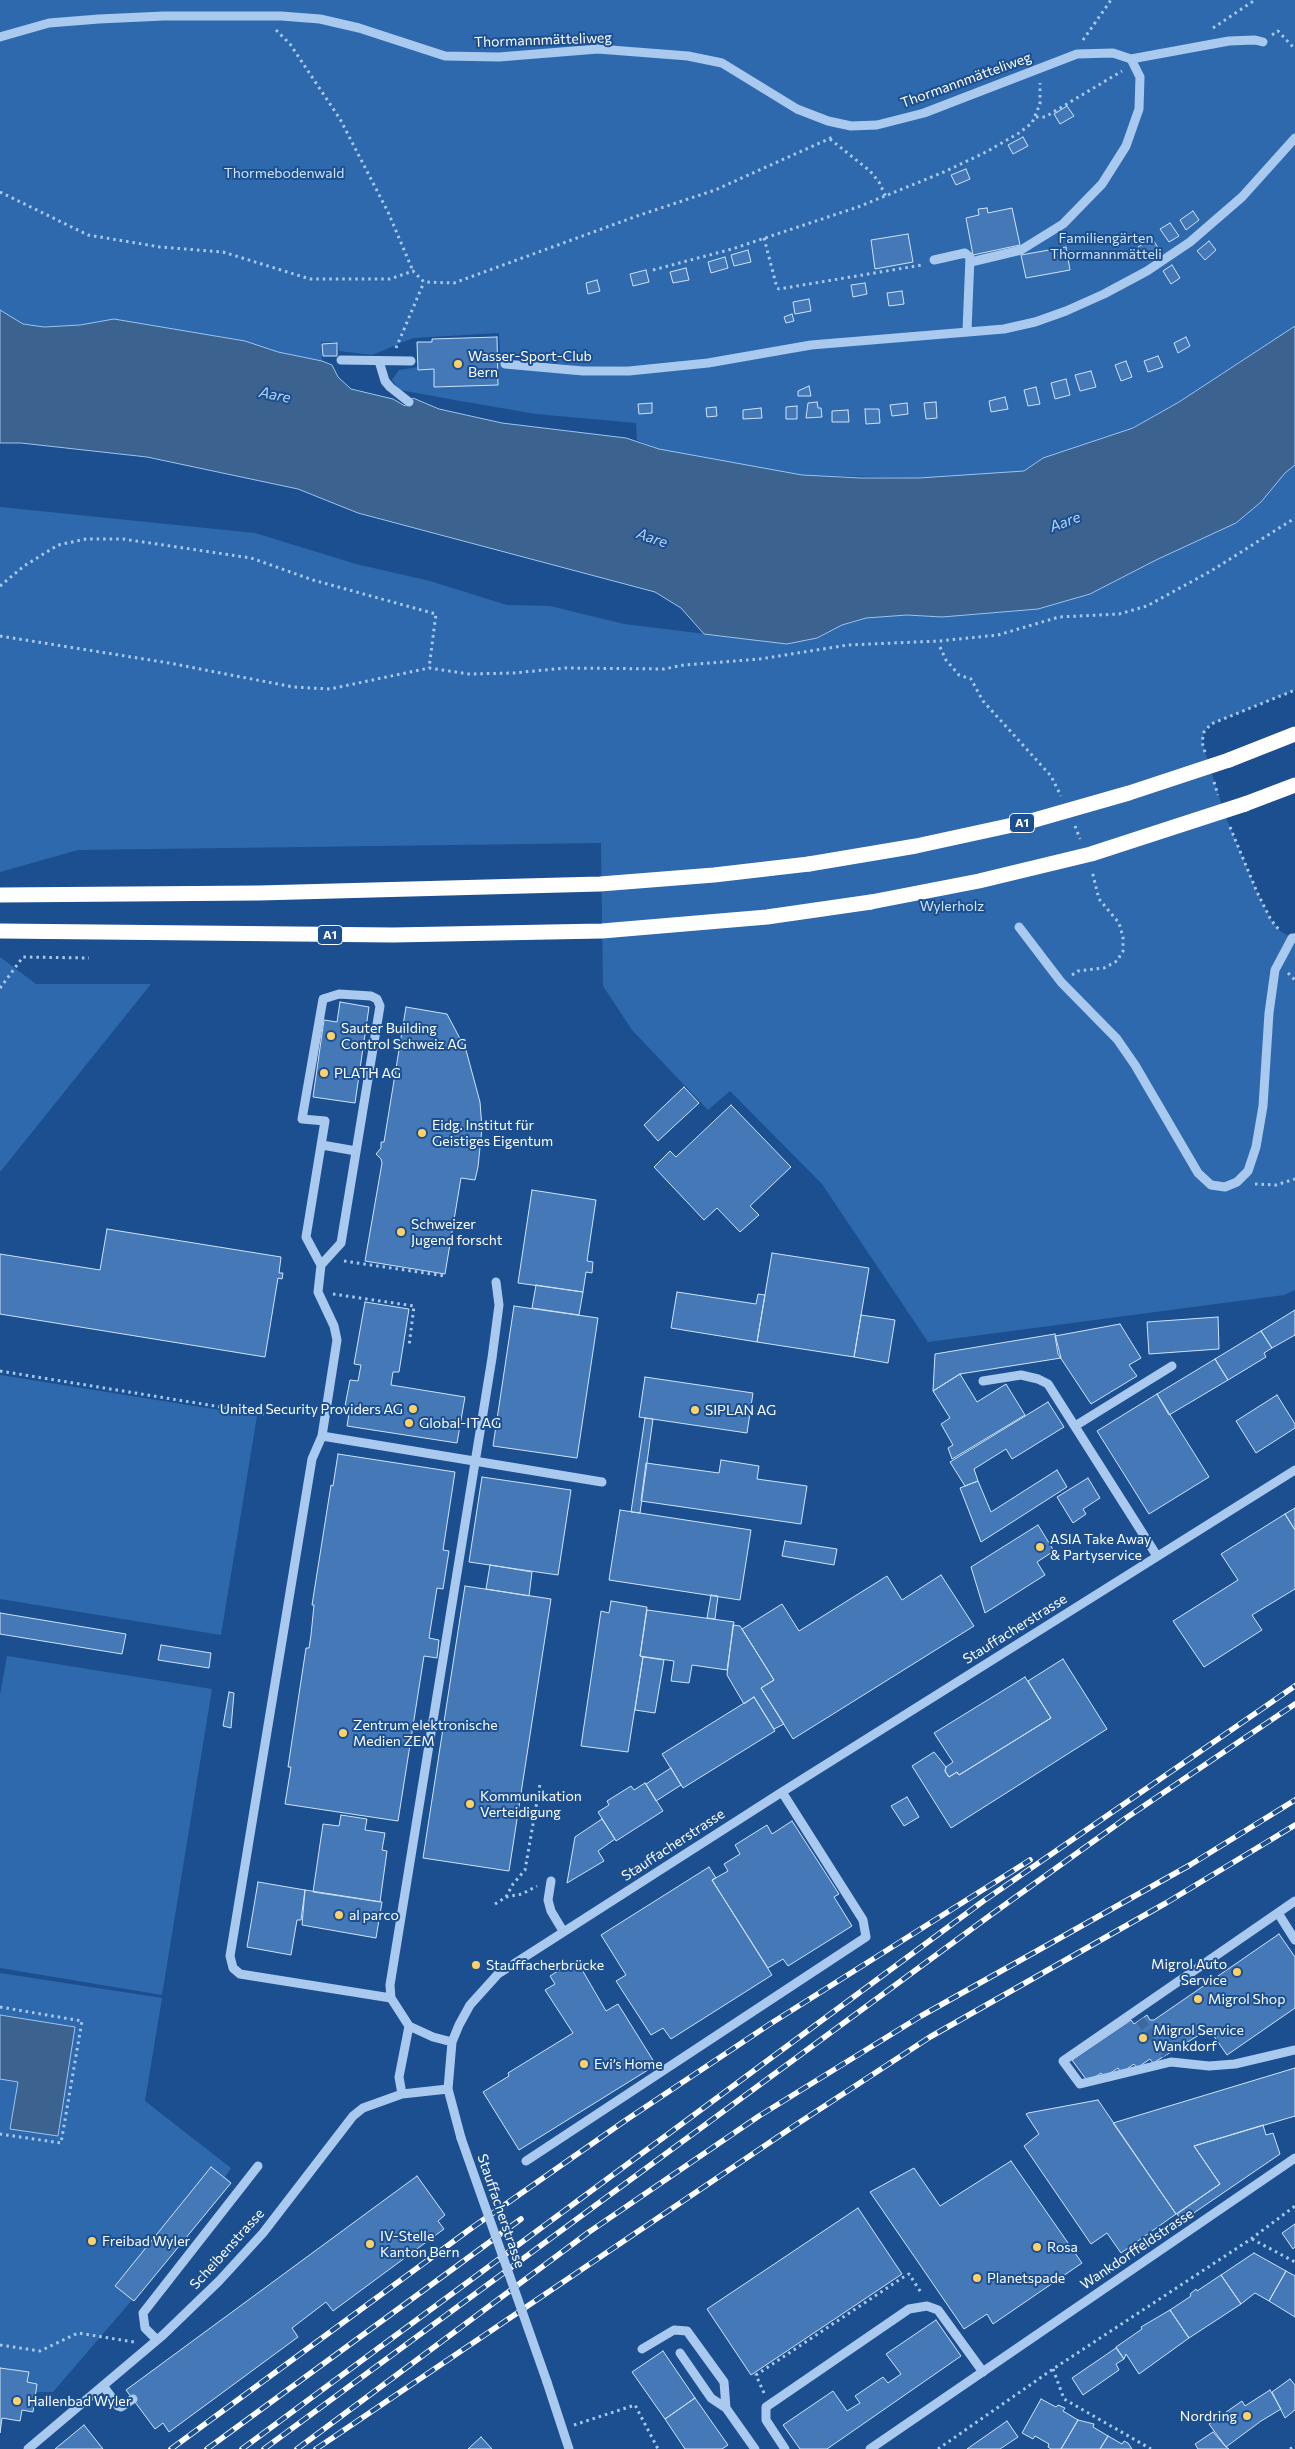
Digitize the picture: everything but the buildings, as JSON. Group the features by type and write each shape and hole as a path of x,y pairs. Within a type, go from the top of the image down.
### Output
{"highway":[{"name":"A1","path":"0,895 260,893 600,884 762,870 916,846 1080,807 1229,760 1295,734"},
{"name":"A1","path":"0,931 393,935 602,931 767,917 924,893 1091,854 1245,804 1295,785"}],"street":[{"name":"Thormannmätteliweg","path":"0,37 58,22 164,16 272,16 320,19 351,26 445,56 500,57 598,50 688,56 722,63 797,109 851,126 877,125 924,113 1077,54 1114,53 1133,62"},
{"path":"971,262 1021,250 1063,224 1102,184 1126,146 1139,109 1141,85 1133,62 1229,41 1263,42"},
{"path":"505,364 582,371 629,371 708,362 811,345 1004,329 1035,322 1066,312 1147,271 1215,223 1242,197 1295,138"},
{"path":"934,260 967,253 971,262 967,331"},
{"path":"340,360 411,362"},
{"path":"379,361 383,376 390,388 409,402"},
{"path":"1019,927 1061,982 1117,1039 1135,1065 1198,1173 1211,1185 1225,1187 1237,1182 1248,1171 1256,1147 1263,1106 1269,1013 1275,970 1292,938 1295,938"},
{"path":"324,1262 306,1237 325,1122 302,1119 322,999 338,994 371,996 377,999 380,1006 341,1244 324,1262 318,1292 334,1326 337,1340 322,1436 312,1458 230,1956 233,1968 240,1974 391,1998"},
{"path":"322,1146 356,1151"},
{"path":"452,2042 432,2037 408,2026 391,1998 390,1977 499,1305 496,1282"},
{"path":"1075,1426 1172,1366"},
{"path":"983,1381 1021,1376 1038,1378 1051,1388 1157,1556"},
{"path":"322,1436 602,1482"},
{"name":"Stauffacherstrasse","path":"569,2449 461,2138 448,2089 448,2068 452,2042 466,2012 488,1983 515,1962 1295,1470"},
{"path":"526,2161 866,1937 863,1920 782,1792"},
{"path":"551,1881 548,1900 551,1911 563,1931"},
{"path":"1295,1901 1063,2061 1080,2084 1178,2062 1209,2066 1235,2064 1295,2050"},
{"path":"1278,1913 1295,1940"},
{"path":"1135,2011 1140,2020"},
{"path":"402,2094 399,2077 408,2026"},
{"path":"1166,2055 1178,2062"},
{"name":"Scheibenstrasse","path":"28,2449 158,2340 219,2281 263,2233 353,2116 371,2103 402,2094 448,2089"},
{"name":"Wankdorffeldstrasse","path":"870,2449 1295,2158"},
{"path":"158,2340 145,2328 143,2313 258,2166"},
{"path":"785,2449 766,2420 765,2411 769,2405 904,2312 920,2306 930,2307 943,2315 983,2372"},
{"path":"642,2349 674,2330 687,2331 724,2382 726,2408"},
{"path":"680,2353 711,2398 726,2408 755,2449"},
{"path":"104,2387 118,2406 121,2407 133,2399"}],"path":[{"path":"1077,54 1084,38 1111,0"},
{"path":"1208,31 1255,0"},
{"path":"272,16 272,26 290,44 340,118 388,212 413,271 424,282 454,283 637,216 715,190 837,135 841,124"},
{"path":"1263,42 1278,31 1295,50"},
{"path":"1035,117 1045,117 1133,62"},
{"path":"652,270 697,259 886,197 986,152 1019,133 1035,117 1041,92 1037,68"},
{"path":"830,138 870,171 879,182 886,197"},
{"path":"0,192 88,234 160,247 223,252 310,278 390,279 413,271"},
{"path":"764,238 776,288 779,289 900,270 931,264 934,260"},
{"path":"391,361 424,282"},
{"path":"0,636 170,663 293,687 330,689 429,668 469,674 514,674 565,668 664,669 684,665 760,659 848,645 939,641 998,634 1060,617 1119,614 1147,606 1211,571 1295,518"},
{"path":"0,586 24,566 58,545 86,539 123,539 252,558 313,580 436,614 429,668"},
{"path":"940,647 946,660 959,676 971,679 983,701 1051,776"},
{"path":"1061,982 1078,971 1104,968 1120,957 1124,944 1121,929 1115,917 1108,909"},
{"path":"0,988 23,957 88,958"},
{"path":"1237,1182 1276,1185 1295,1179"},
{"path":"324,1262 445,1276"},
{"path":"318,1292 414,1306 408,1346"},
{"path":"0,1371 264,1414"},
{"path":"506,1897 513,1884 526,1870 540,1784"},
{"path":"495,1904 506,1897 522,1894 535,1887"},
{"path":"0,2007 82,2021 61,2143 0,2134"},
{"path":"938,2449 1053,2369 1251,2239 1295,2206"},
{"path":"1251,2239 1295,2262"},
{"path":"769,2405 756,2375 857,2306 909,2274 930,2307"},
{"path":"0,2345 40,2351 78,2333 137,2342"},
{"path":"1053,2369 1064,2399 1151,2449"},
{"path":"580,2423 635,2405 658,2449"},
{"path":"1290,2449 1295,2446"}],"green space":[{"path":"0,0 1295,0 1295,326 1179,402 1133,428 1043,458 1024,471 919,478 802,475 659,449 637,440 636,423 536,414 455,400 400,390 392,380 399,370 418,367 418,370 434,369 435,387 498,385 498,361 630,375 628,366 583,367 500,356 499,333 413,338 372,355 339,351 338,342 321,342 322,361 278,352 245,341 114,319 80,325 44,327 23,324 0,310"},
{"name":"Wylerholz","path":"1295,465 1295,690 1211,724 1204,732 1202,742 1225,815 1257,892 1271,920 1280,931 1292,938 1295,931 1295,1290 1284,1295 928,1342 822,1184 730,1091 708,1110 632,1030 603,986 601,843 78,850 0,872 0,507 255,533 356,564 430,581 507,605 550,606 624,624 787,644 817,638 842,625 866,618 907,615 942,617 1038,609 1090,594 1261,502 1285,473"},
{"path":"0,957 36,984 151,984 0,1172"},
{"path":"0,1375 257,1416 221,1635 0,1599"},
{"path":"7,1656 212,1689 162,1995 0,1968 0,1695"},
{"name":"Freibad Wyler","path":"0,1973 162,1998 145,2101 231,2168 225,2177 231,2182 134,2301 132,2300 53,2392 36,2392 37,2384 27,2382 28,2372 0,2368"}],"water":[{"name":"Aare","path":"0,310 23,324 44,327 80,325 114,319 245,341 278,352 322,361 332,365 338,377 351,389 393,399 405,406 413,398 439,409 502,423 626,438 659,449 802,475 861,478 919,478 1024,471 1043,458 1133,428 1179,402 1295,326 1295,465 1285,473 1261,502 1236,523 1156,560 1090,594 1038,609 942,617 907,615 866,618 842,625 817,638 787,644 745,639 704,634 681,608 655,592 358,513 298,489 147,457 21,443 0,443"},
{"path":"0,2015 75,2027 58,2136 10,2129 18,2082 0,2079"}],"tunnel":[{"path":"1140,2020 1166,2055"}],"railway":[{"path":"242,2449 982,1902 1295,1686"},
{"path":"264,2449 992,1914 1126,1818 1295,1704"},
{"path":"297,2449 589,2232 759,2116 921,2016 1190,1865 1295,1800"},
{"path":"316,2449 794,2126 930,2037 1166,1903 1295,1825"},
{"path":"171,2449 473,2227 626,2120 770,2024 1030,1860"},
{"path":"207,2449 521,2219"}],"place":[{"name":"Wasser-Sport-Club Bern","path":"458,364"},
{"name":"Sauter Building Control Schweiz AG","path":"331,1036"},
{"name":"PLATH AG","path":"324,1073"},
{"name":"Eidg. Institut für Geistiges Eigentum","path":"422,1133"},
{"name":"Schweizer Jugend forscht","path":"401,1232"},
{"name":"United Security Providers AG","path":"413,1409"},
{"name":"SIPLAN AG","path":"695,1410"},
{"name":"Global-IT AG","path":"409,1423"},
{"name":"ASIA Take Away & Partyservice","path":"1040,1547"},
{"name":"Zentrum elektronische Medien ZEM","path":"343,1733"},
{"name":"Kommunikation Verteidigung","path":"470,1804"},
{"name":"al parco","path":"339,1915"},
{"name":"Stauffacherbrücke","path":"476,1965"},
{"name":"Migrol Auto Service","path":"1237,1972"},
{"name":"Migrol Shop","path":"1198,1999"},
{"name":"Migrol Service Wankdorf","path":"1143,2038"},
{"name":"Evi’s Home","path":"584,2064"},
{"name":"Freibad Wyler","path":"92,2241"},
{"name":"IV-Stelle Kanton Bern","path":"370,2244"},
{"name":"Rosa","path":"1037,2247"},
{"name":"Planetspade","path":"977,2278"},
{"name":"Hallenbad Wyler","path":"17,2401"},
{"name":"Nordring","path":"1247,2416"}],"park label":[{"name":"Thormebodenwald","path":"284,173"},
{"name":"Familiengärten Thormannmätteli","path":"1106,246"}]}
